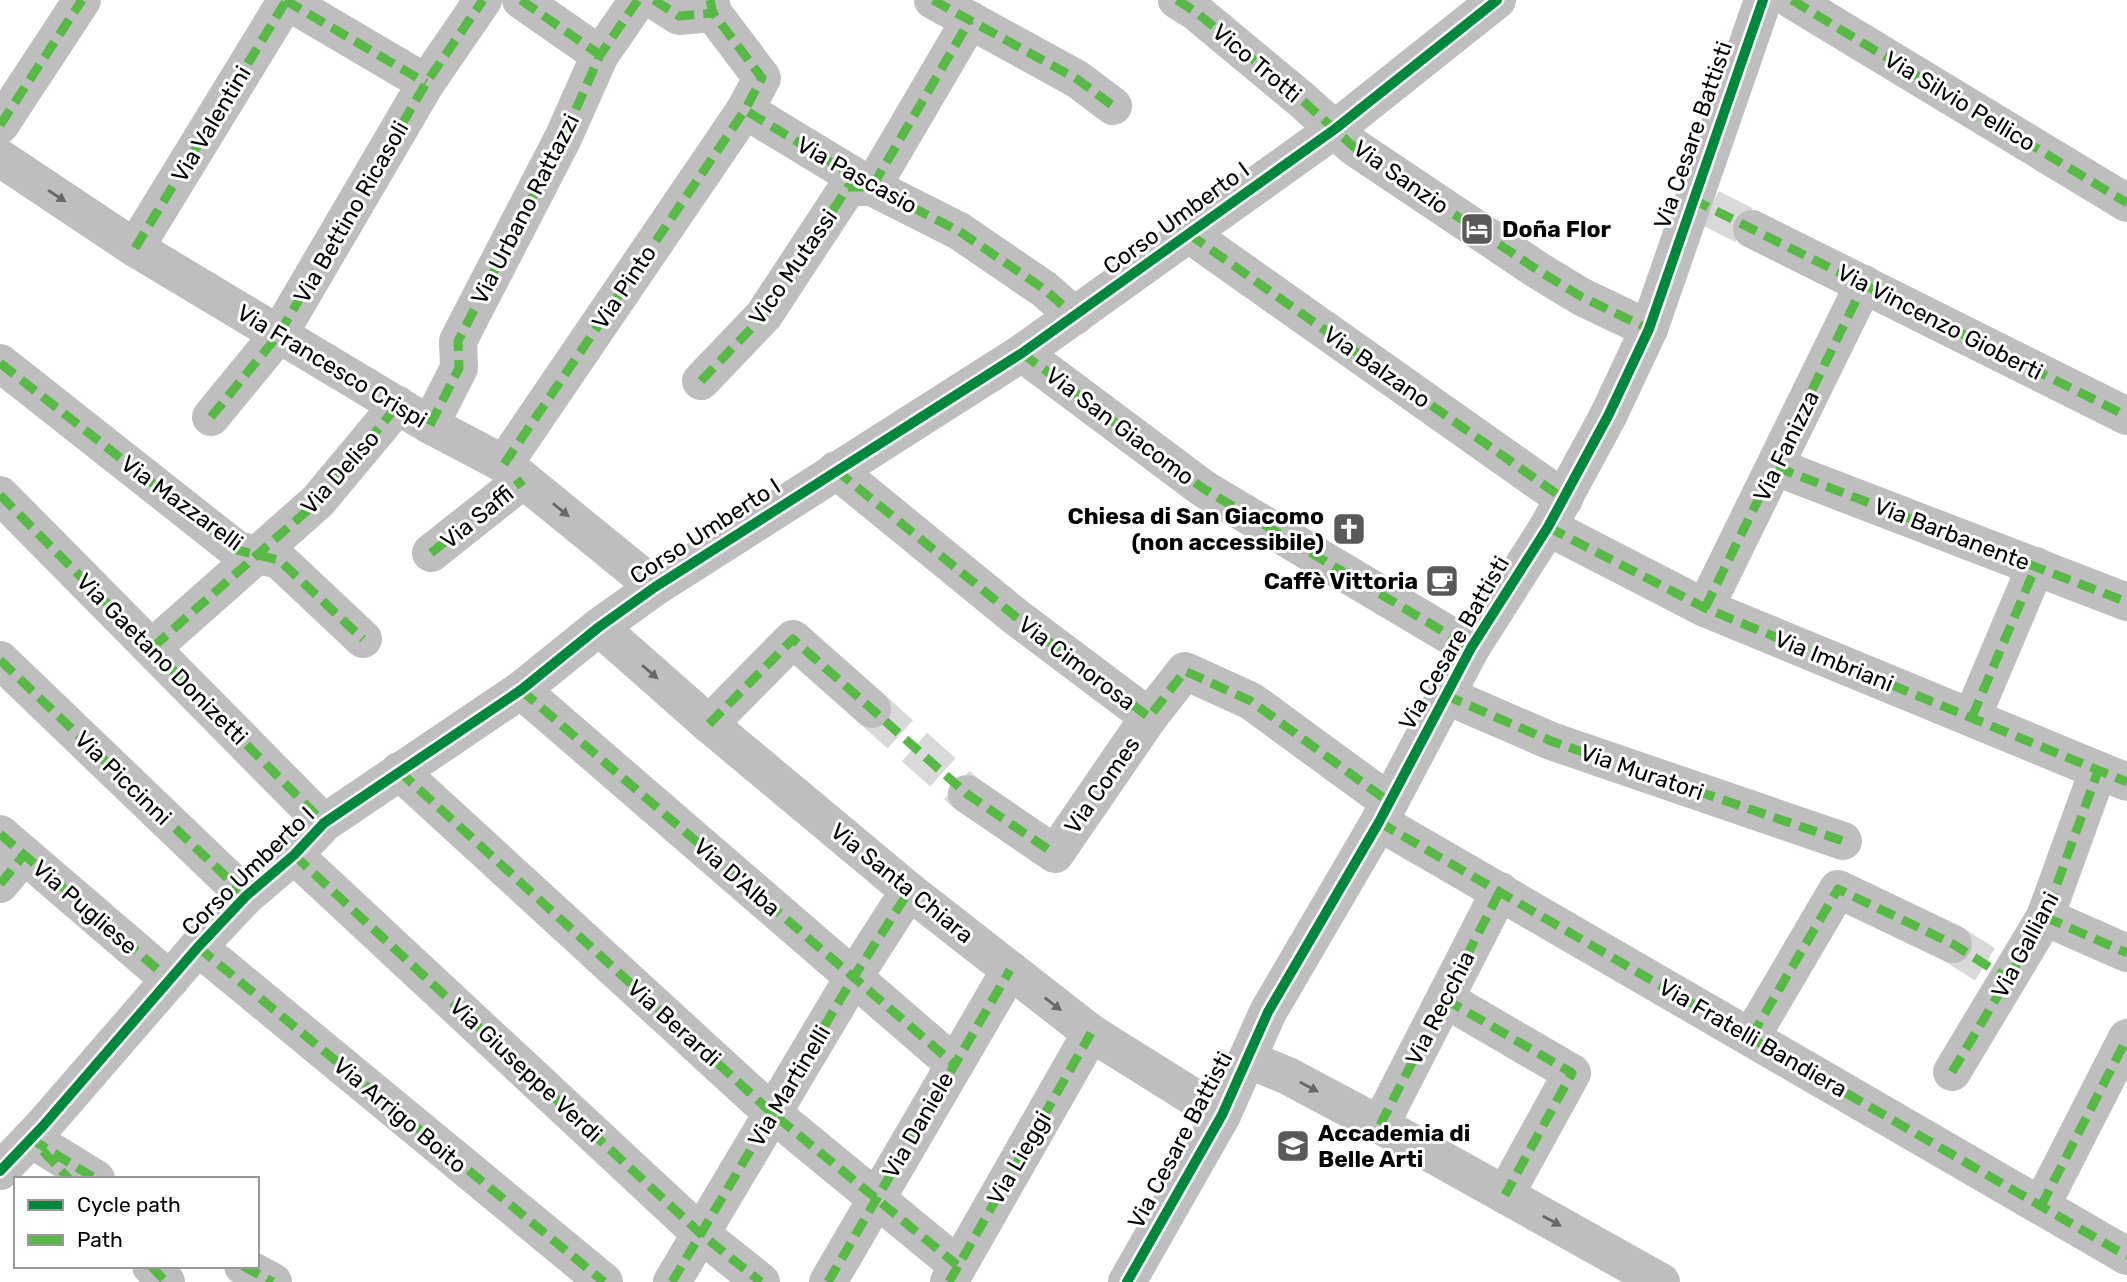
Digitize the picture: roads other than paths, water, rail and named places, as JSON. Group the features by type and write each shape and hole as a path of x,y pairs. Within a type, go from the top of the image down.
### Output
{"street":[{"path":"0,125 82,0"},
{"path":"285,0 426,83"},
{"name":"Via Valentini","path":"135,248 285,0"},
{"name":"Via Bettino Ricasoli","path":"211,417 279,334 426,83 482,0"},
{"path":"521,0 600,55"},
{"name":"Via Urbano Rattazzi","path":"430,425 459,368 458,341 563,138 600,55 638,0"},
{"path":"654,0 679,16 712,6 762,78 745,110"},
{"path":"933,0 1077,79 1113,106"},
{"name":"Vico Trotti","path":"1177,0 1196,12 1335,129"},
{"name":"Corso Umberto I","path":"0,1171 32,1139 198,947 246,896 294,855 324,823 521,690 599,627 655,587 1023,353 1335,129 1497,0"},
{"name":"Via Cesare Battisti","path":"1127,1282 1222,1115 1268,1012 1384,812 1471,648 1556,513 1608,416 1649,329 1701,204 1763,0"},
{"name":"Via Silvio Pellico","path":"1792,0 2127,203"},
{"path":"872,187 970,20"},
{"name":"Via Pascasio","path":"745,110 872,187 959,231 1044,289 1075,316"},
{"name":"Via Pinto","path":"513,472 745,110"},
{"name":"Via Sanzio","path":"1335,129 1354,147 1539,271 1582,297 1649,329"},
{"name":"Via Francesco Crispi","path":"0,158 135,248 513,472 655,587"},
{"name":"Vico Mutassi","path":"701,381 764,315 848,187 872,187"},
{"name":"Via Vincenzo Gioberti","path":"1752,229 2127,416"},
{"name":"Via Balzano","path":"1189,234 1556,513"},
{"name":"Via Fanizza","path":"1705,608 1864,284"},
{"name":"Via San Giacomo","path":"1023,353 1205,489 1471,648"},
{"name":"Via Mazzarelli","path":"0,363 237,550 279,560 363,639"},
{"name":"Via Deliso","path":"153,647 318,501 398,405"},
{"name":"Via Barbanente","path":"1776,467 2127,602"},
{"name":"Via Cimorosa","path":"836,470 1016,617 1149,717 1185,671 1251,701 1384,812"},
{"name":"Via Saffi","path":"431,554 513,472"},
{"name":"Via Gaetano Donizetti","path":"0,495 324,823"},
{"name":"Via Imbriani","path":"1556,513 1705,608 2113,776"},
{"path":"1972,717 2036,566"},
{"name":"Via Santa Chiara","path":"599,627 709,724 909,891 1091,1033 1222,1115"},
{"path":"709,724 793,639 872,709"},
{"name":"Via Piccinni","path":"0,660 246,896"},
{"name":"Via D'Alba","path":"521,690 954,1064"},
{"name":"Via Muratori","path":"1445,695 1550,741 1843,841"},
{"name":"Via Comes","path":"967,794 1055,854 1149,717"},
{"name":"Via Berardi","path":"399,771 772,1113 876,1198 953,1274"},
{"name":"Via Galliani","path":"1952,1072 2045,917 2113,776"},
{"name":"Via Fratelli Bandiera","path":"1384,812 1500,891 2127,1256"},
{"path":"0,884 12,844"},
{"name":"Via Pugliese","path":"12,844 170,980"},
{"name":"Via Giuseppe Verdi","path":"294,855 701,1234 761,1282"},
{"path":"1751,1037 1838,889 1952,944"},
{"name":"Via Martinelli","path":"672,1282 853,978 909,891"},
{"name":"Via Recchia","path":"1380,1125 1500,891"},
{"path":"2045,917 2127,953"},
{"name":"Via Arrigo Boito","path":"198,947 604,1282"},
{"name":"Via Daniele","path":"828,1282 1010,970"},
{"path":"1445,999 1572,1073 1505,1195"},
{"name":"Via Lieggi","path":"953,1274 1091,1033"},
{"path":"2041,1206 2127,1038"},
{"path":"1247,1059 1288,1076 1380,1125 1661,1282"},
{"path":"32,1139 67,1177"},
{"path":"32,1139 93,1177"},
{"path":"153,1268 166,1282"},
{"path":"247,1268 274,1282"}],"tunnel":[{"path":"1710,208 1752,229"},
{"path":"872,709 967,794"},
{"path":"1953,944 2008,979"}],"place":[{"name":"Doña Flor","path":"1477,229"},
{"name":"Chiesa di San Giacomo (non accessibile)","path":"1349,529"},
{"name":"Caffè Vittoria","path":"1442,581"},
{"name":"Accademia di Belle Arti","path":"1293,1146"}]}
